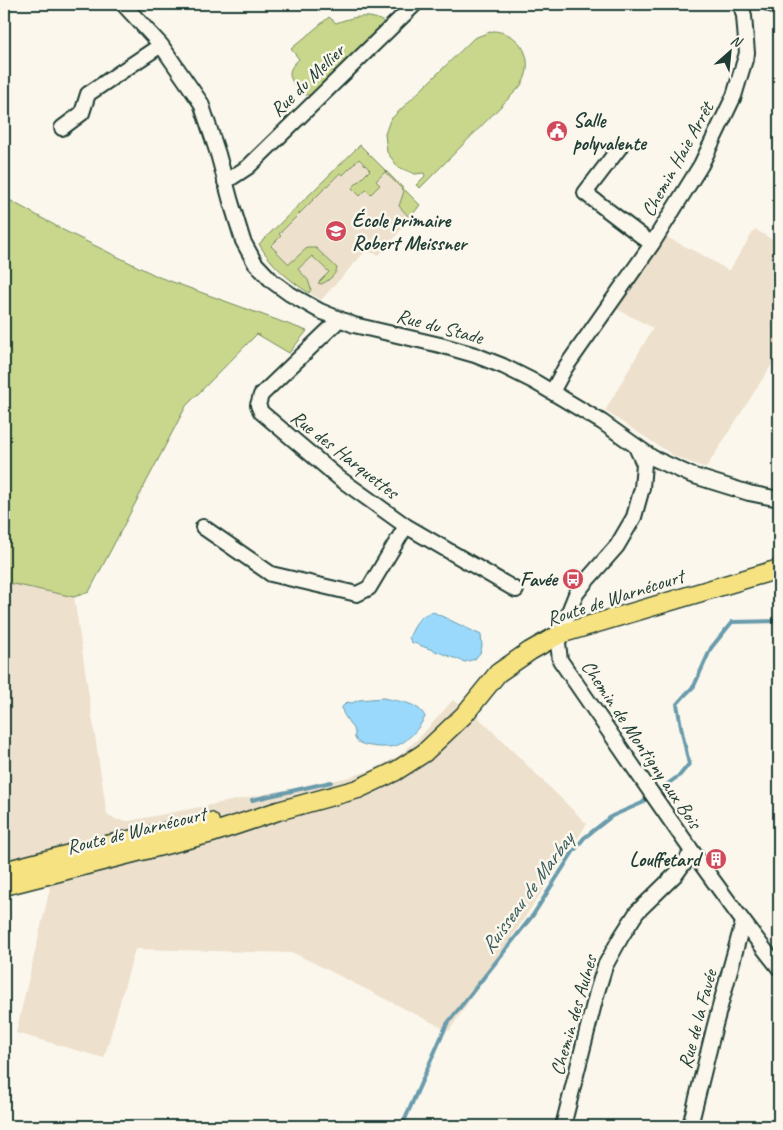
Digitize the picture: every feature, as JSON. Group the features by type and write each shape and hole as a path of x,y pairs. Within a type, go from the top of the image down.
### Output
{"main road":[{"name":"Route de Warnécourt","path":"4,886 212,833 278,811 358,789 396,771 424,753 464,715 498,673 530,650 560,634 779,568"},
{"name":"Route de Warnécourt","path":"4,871 38,864 93,848 209,822 278,811"}],"street":[{"name":"Rue du Stade","path":"123,4 161,44 201,103 244,241 255,263 272,281 320,311 354,325 440,345 475,355 503,366 535,382 602,422 654,458 691,474 749,493 779,499"},
{"name":"Rue du Mellier","path":"225,182 248,166 414,4"},
{"name":"Chemin Haie Arrêt","path":"552,392 565,368 652,244 701,165 734,96 747,53 744,16 741,4"},
{"path":"770,4 779,7"},
{"path":"62,128 82,113 88,94 161,44"},
{"name":"Chemin Haie Arrêt","path":"620,146 585,193 652,244"},
{"name":"Rue des Harquettes","path":"340,319 261,396 258,405 261,412 339,478 406,526 516,590"},
{"path":"560,634 576,594 617,546 634,517 642,488 644,464 636,446"},
{"path":"203,527 271,574 357,594 368,588 406,526"},
{"name":"Chemin de Montigny aux Bois","path":"560,634 558,643 560,660 692,852 779,968"},
{"name":"Chemin des Aulnes","path":"563,1126 605,966 637,912 676,874 692,852"},
{"name":"Rue de la Favée","path":"690,1126 743,922"}],"shaded area":[{"name":"École primaire Robert Meissner","path":"360,145 420,205 385,250 378,255 367,251 321,300 287,278 273,264 259,244"},
{"path":"755,229 779,244 779,353 706,468 676,457 605,411 653,328 617,309 666,237 699,253 729,271"},
{"path":"4,582 74,597 107,815 118,820 129,821 346,778 372,770 400,755 421,736 453,700 479,718 587,824 449,1031 294,953 135,949 104,1058 16,1033 50,888 14,863 4,865"}],"green space":[{"path":"329,17 336,23 360,17 378,19 384,22 311,95 303,94 294,85 290,76 292,67 299,59 291,49"},
{"path":"493,31 511,36 522,47 527,60 526,75 523,82 420,188 416,185 425,176 424,173 415,174 398,167 387,152 385,134 390,120 474,38"},
{"path":"360,145 420,205 410,218 399,206 404,191 385,172 376,181 380,185 371,194 366,190 360,196 352,188 370,170 359,159 343,175 340,173 279,234 281,236 271,246 289,264 307,248 316,248 337,268 328,280 321,284 318,283 329,272 312,256 298,269 308,280 311,289 309,293 281,272 259,244"},
{"path":"4,197 65,231 159,277 307,331 289,353 257,334 186,406 89,592 74,597 4,582"}],"water":[{"path":"433,612 481,635 482,646 480,653 475,659 465,662 411,642 409,637 420,618"},
{"path":"383,698 413,705 425,717 413,733 398,745 376,747 363,744 356,740 355,732 343,713 342,707 347,702 352,703 359,700"}],"waterway":[{"name":"Ruisseau de Marbay","path":"655,793 680,775 689,764 677,704 694,686 711,648 732,622 779,621"},
{"path":"252,800 331,782"},
{"name":"Ruisseau de Marbay","path":"402,1126 447,1024 533,915 573,852 584,838 612,816 642,803 649,797"}],"place":[{"name":"Salle polyvalente","path":"557,131"},
{"name":"École primaire Robert Meissner","path":"336,231"},
{"name":"Favée","path":"573,579"},
{"name":"Louffetard","path":"716,859"}]}
